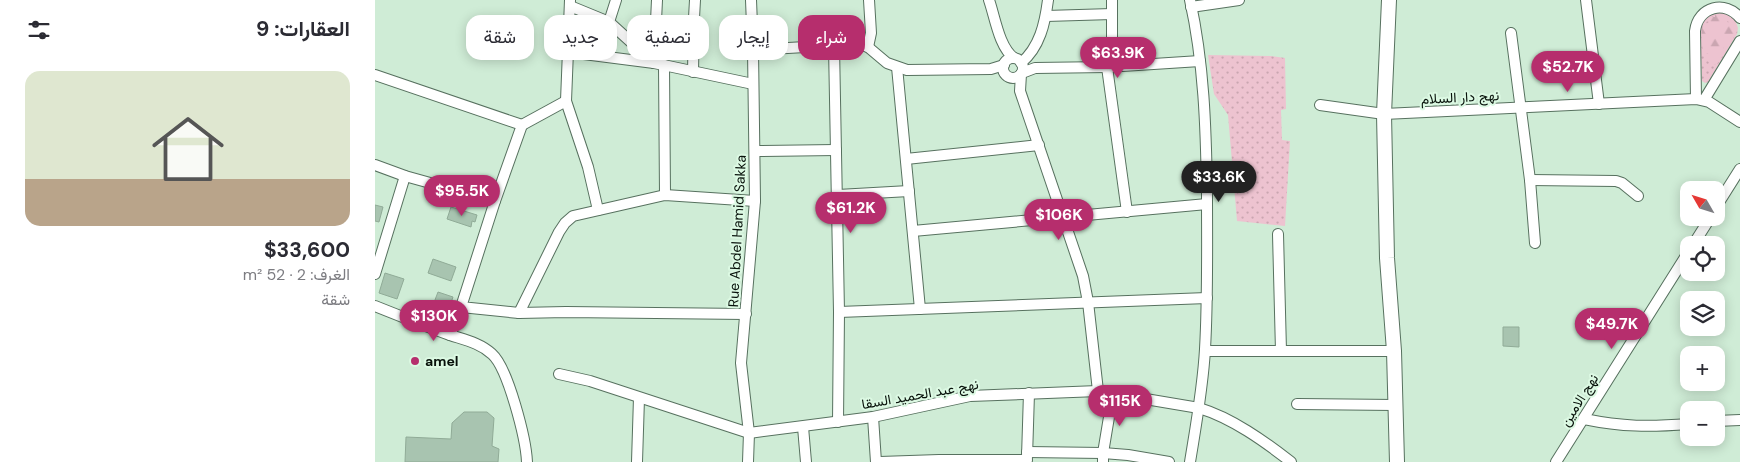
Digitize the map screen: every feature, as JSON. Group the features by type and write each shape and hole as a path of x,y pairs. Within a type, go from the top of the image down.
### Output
{"main road":[{"path":"1389,0 1384,114 1387,258 1394,351 1397,459"}],"street":[{"path":"611,15 616,0"},
{"path":"657,0 665,195"},
{"path":"693,72 695,0"},
{"name":"Rue Abdel Hamid Sakka","path":"751,0 752,15"},
{"path":"868,47 871,33 869,0"},
{"path":"989,0 1003,44 1005,70 1020,92 1083,276 1089,302 1098,391"},
{"path":"865,46 887,63 907,70 1005,70 1016,78 1020,67 1035,48 1046,16 1048,0"},
{"path":"1112,0 1109,67 1127,212"},
{"path":"1190,462 1199,408 1205,351 1207,298 1205,108 1191,4 1239,0"},
{"path":"1587,0 1599,104"},
{"path":"570,3 595,15"},
{"path":"1700,99 1696,23 1705,10 1718,5 1732,9 1740,18"},
{"path":"1046,16 1111,14"},
{"path":"617,29 659,64"},
{"path":"1511,33 1530,180 1535,243"},
{"path":"1700,99 1740,41"},
{"path":"1003,44 1020,67 1020,92"},
{"path":"617,58 659,64 753,84"},
{"path":"568,60 566,101 588,167 598,210"},
{"name":"Rue Abdel Hamid Sakka","path":"748,462 749,433 741,363 755,201 753,60"},
{"path":"834,60 839,312 838,422"},
{"path":"1005,70 1008,60 1020,67 1035,68 1109,67 1200,61"},
{"path":"897,67 920,309"},
{"path":"375,75 523,124"},
{"path":"1700,99 1740,122"},
{"name":"نهج دار السلام","path":"1320,104 1384,114 1700,99"},
{"path":"451,335 495,201 523,124 566,101"},
{"path":"906,159 1039,145"},
{"path":"755,151 836,150"},
{"path":"375,165 405,176 495,201"},
{"path":"1725,195 1737,179 1740,169"},
{"path":"375,274 405,176"},
{"path":"1530,180 1616,181 1638,196"},
{"path":"837,195 909,191"},
{"path":"519,313 559,232 573,216 665,195 755,201"},
{"path":"913,231 1207,204"},
{"path":"1278,234 1281,351"},
{"name":"نهج الامين","path":"1556,462 1680,265"},
{"path":"839,312 1207,298"},
{"path":"375,306 470,341 491,352 502,368 517,412 527,462"},
{"path":"461,307 519,313 746,314"},
{"path":"1205,351 1394,351"},
{"path":"559,374 590,381 749,433"},
{"name":"نهج عبد الحميد السقا","path":"749,433 838,422 971,396 1098,391 1113,392 1199,408 1222,417 1280,458 1291,462"},
{"path":"1103,457 1113,392"},
{"path":"1027,458 1029,393"},
{"path":"637,462 639,398"},
{"path":"1297,404 1395,405"},
{"path":"873,416 878,462 1128,455 1169,462"},
{"path":"1584,419 1631,426 1650,427 1680,425"},
{"path":"1725,421 1740,420"},
{"path":"803,427 806,462"}],"green space":[{"path":"1718,10 1734,17 1738,28 1737,34 1708,82 1705,83 1702,81 1700,29 1704,18"},
{"path":"1718,13 1727,18 1727,22 1733,23 1735,33 1728,46 1724,46 1723,55 1717,64 1711,65 1708,61 1709,54 1705,53 1703,48 1702,30 1709,22 1708,19 1715,17"},
{"path":"1208,55 1285,58 1286,109 1281,110 1282,140 1290,141 1285,226 1237,221 1228,115 1214,94"}],"building":[{"path":"375,205 383,207 379,222 375,221"},
{"path":"451,207 477,215 475,222 472,221 471,227 447,219"},
{"path":"433,259 456,267 451,281 428,273"},
{"path":"385,273 404,279 397,299 379,293"},
{"path":"438,292 453,297 447,314 440,316 430,313"},
{"path":"1503,327 1519,327 1519,347 1503,346"},
{"path":"464,412 487,412 494,418 492,446 499,449 498,462 405,462 406,437 451,439 452,423"}],"place":[{"name":"amel","path":"415,361"}]}
